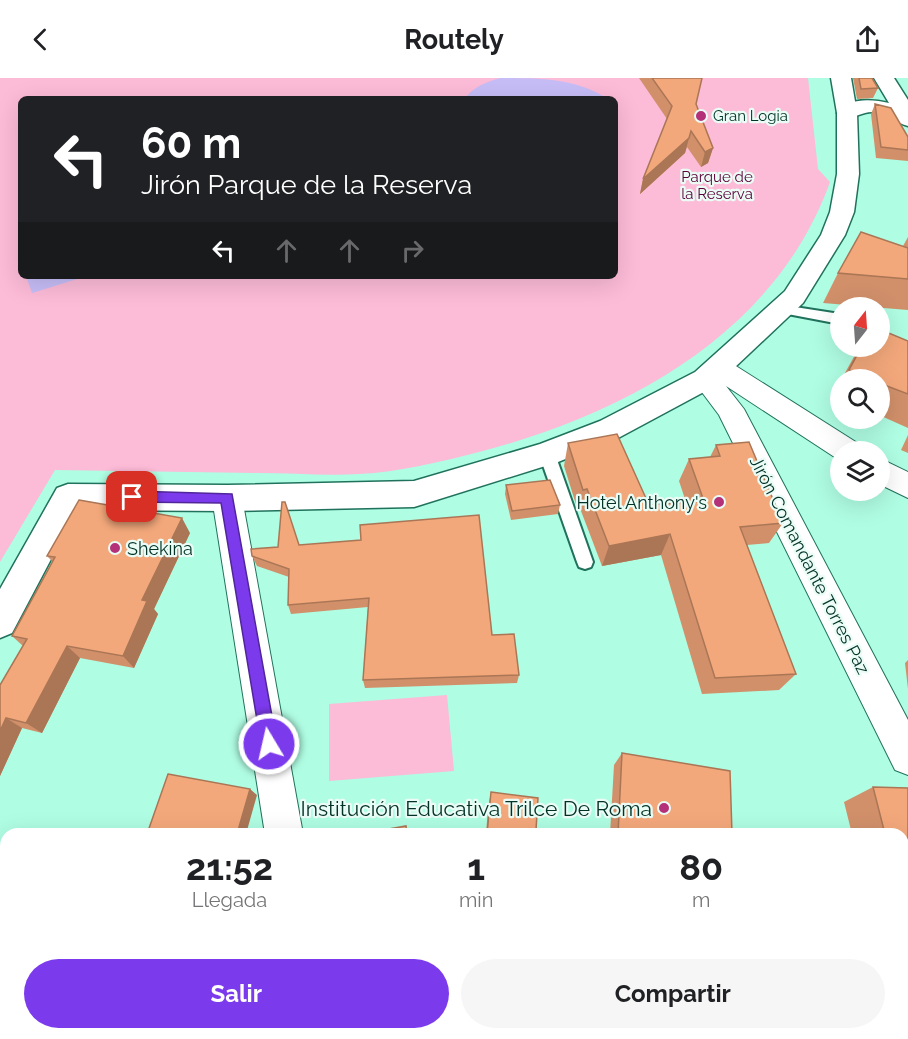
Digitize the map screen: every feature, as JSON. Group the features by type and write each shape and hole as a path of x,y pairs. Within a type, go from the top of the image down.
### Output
{"street":[{"path":"0,622 68,497 227,498 414,494 546,454 610,429 712,373 782,309 818,263 833,235 842,212 848,174 847,113 841,78"},
{"path":"884,78 908,119"},
{"path":"847,113 868,105 889,109 908,119"},
{"path":"712,373 830,441"},
{"name":"Jirón Comandante Torres Paz","path":"712,373 908,757"},
{"path":"890,477 908,486"},
{"path":"227,498 283,828"}],"lane":[{"path":"782,309 830,317"},
{"path":"546,454 585,562"}],"green space":[{"name":"Parque de la Reserva","path":"0,78 808,78 818,169 830,182 805,235 773,283 734,324 689,359 640,390 588,415 534,436 479,452 389,471 334,475 55,470 0,562"},
{"path":"447,695 454,771 329,781 329,704"}],"shaded area":[{"path":"500,78 543,79 570,83 603,96 467,96 485,83"},
{"path":"27,279 77,279 32,293"}],"building":[{"path":"652,78 702,78 696,104 713,148 705,152 691,131 689,138 643,179 672,106"},
{"path":"859,78 872,78 878,88 861,89"},
{"path":"875,104 891,108 908,137 908,150 881,147"},
{"path":"861,232 908,248 908,279 838,273"},
{"path":"890,334 908,341 908,394 890,387 890,369 850,369 856,357 890,357"},
{"path":"617,434 649,505 704,501 689,459 720,456 716,445 749,442 783,523 740,527 796,674 715,678 670,534 609,546 587,489 583,490 568,443"},
{"path":"550,480 560,505 512,511 506,485"},
{"path":"79,500 182,518 142,600 147,601 123,656 67,646 26,723 6,718 0,731 0,685 27,639 12,636 55,557 47,556"},
{"path":"282,502 285,502 299,545 361,540 360,525 479,515 492,635 514,634 519,675 363,680 369,598 288,605 289,569 252,556 251,549 278,547"},
{"name":"Institución Educativa Trilce De Roma","path":"622,753 730,771 732,828 618,828"},
{"path":"168,774 250,789 239,828 149,828"},
{"path":"873,787 908,788 908,828 883,828"},
{"path":"491,792 538,798 536,828 488,828"}],"place":[{"name":"Gran Logia","path":"701,116"},
{"name":"Hotel Anthony's","path":"719,502"},
{"name":"Shekina","path":"115,548"},
{"name":"Institución Educativa Trilce De Roma","path":"664,808"}],"route":[{"path":"132,497 227,498 269,744"}]}
